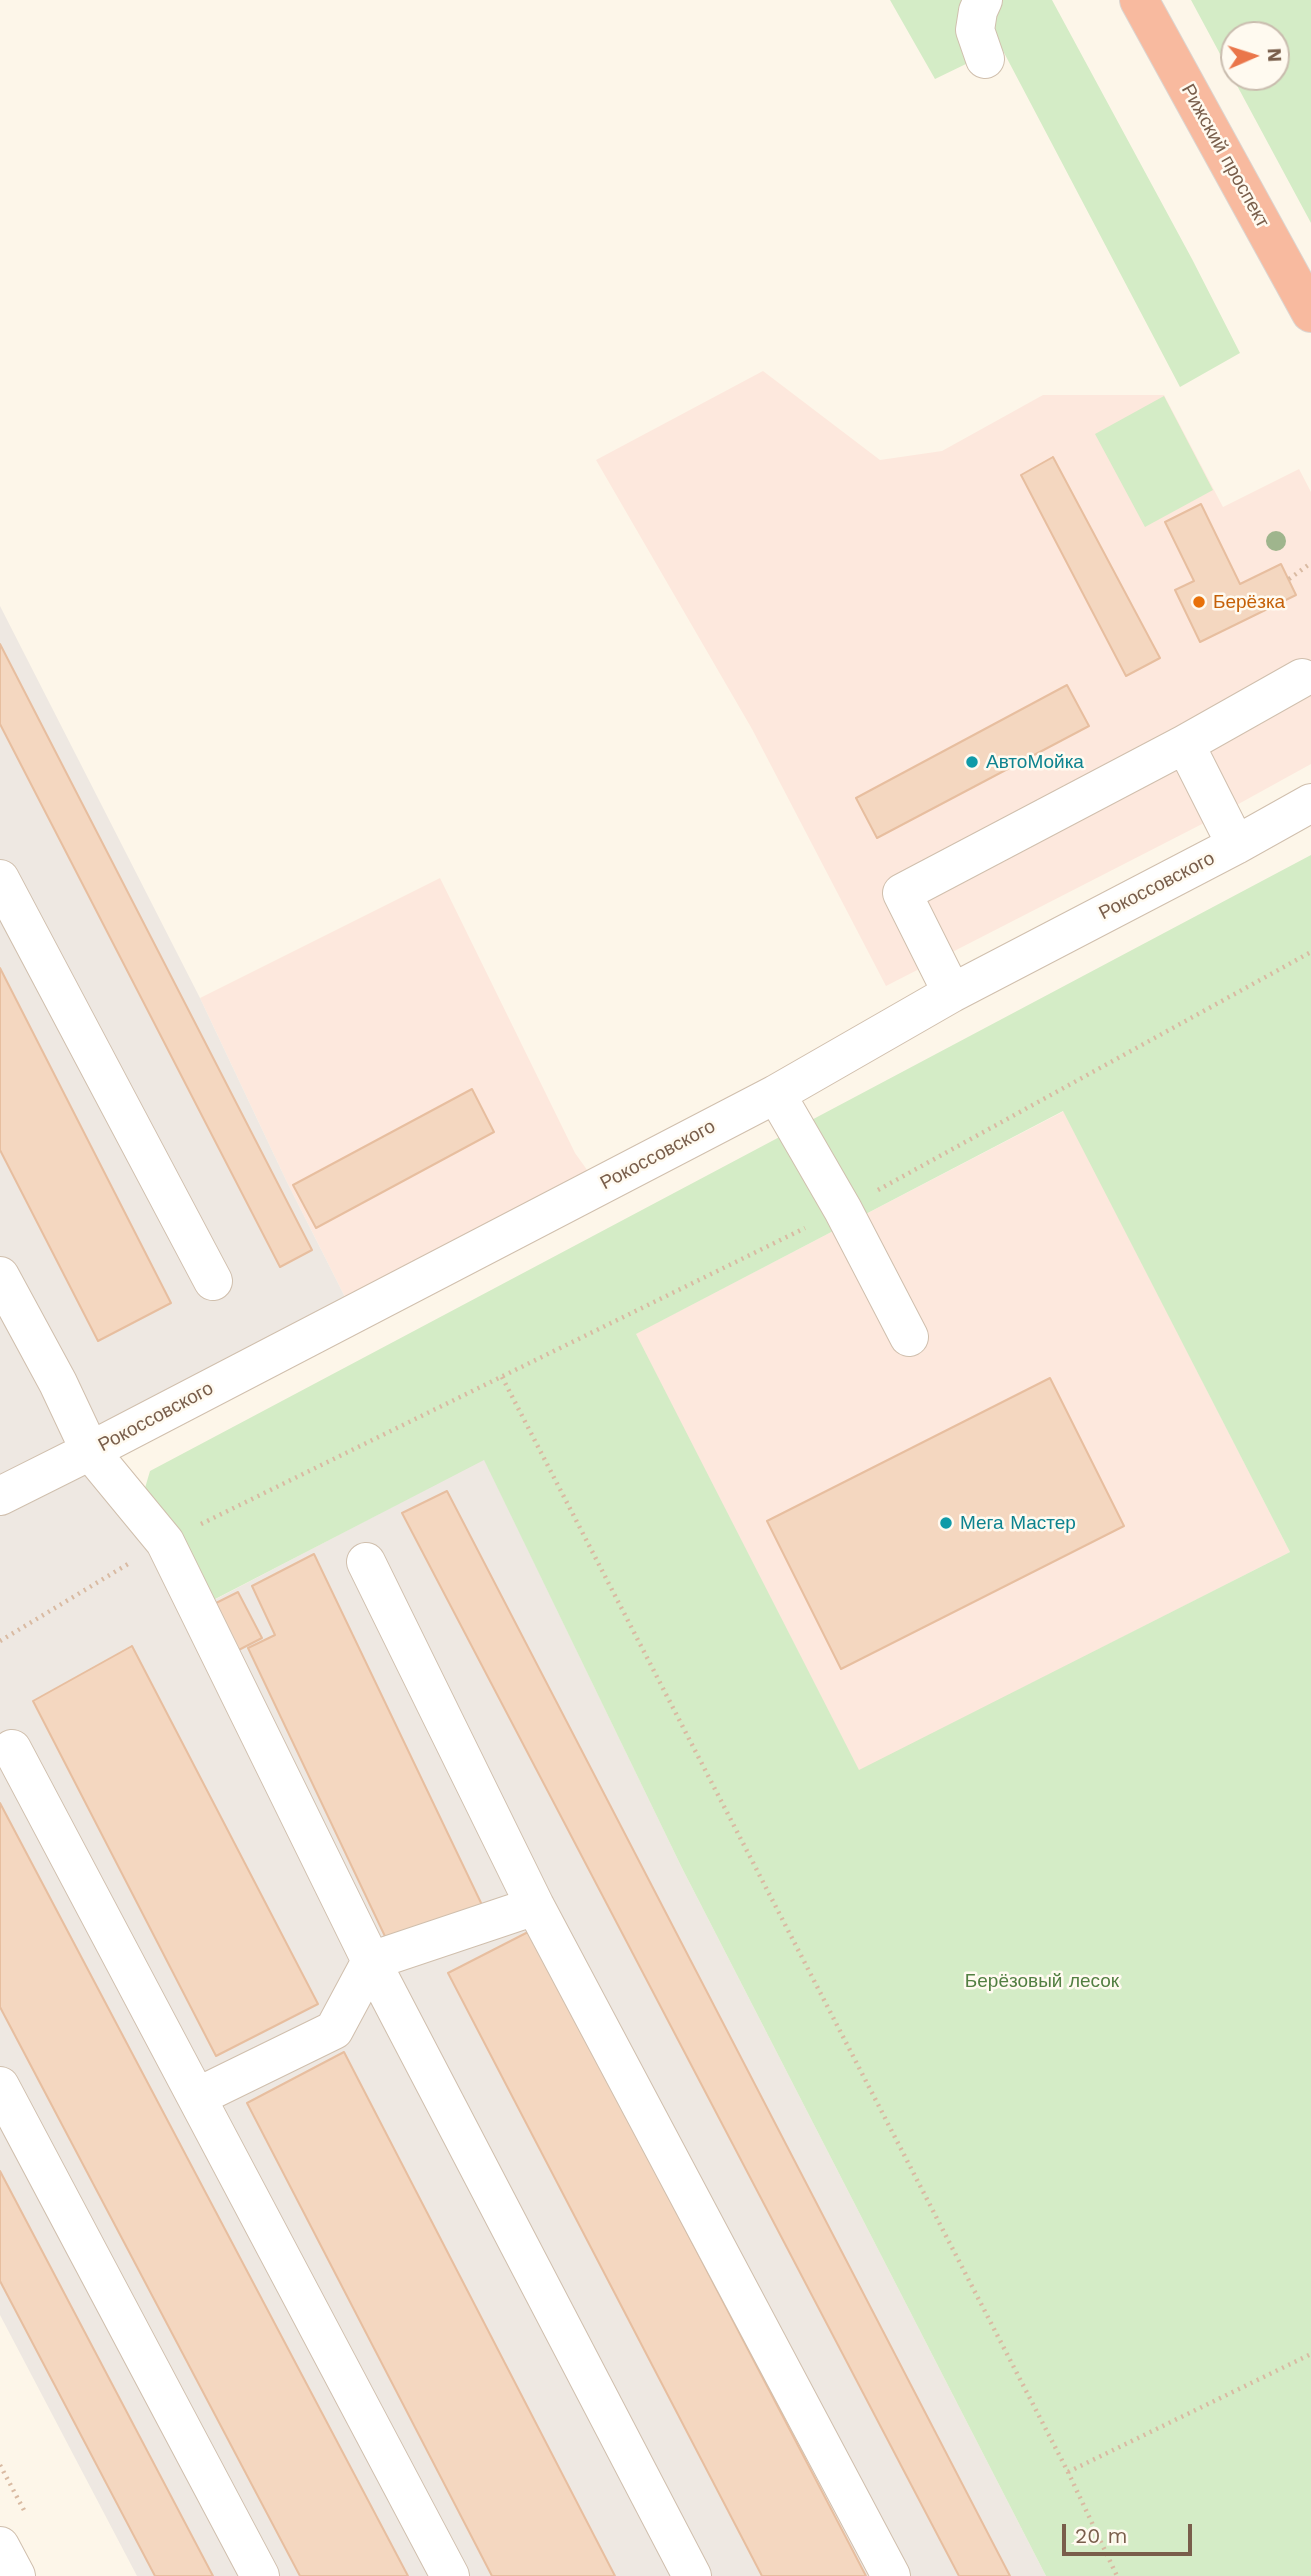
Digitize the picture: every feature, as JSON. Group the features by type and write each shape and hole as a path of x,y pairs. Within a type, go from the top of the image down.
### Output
{"highway":[{"name":"Рижский проспект","path":"1139,0 1311,313"}],"street":[{"path":"984,0 978,11 975,30 985,59"},
{"path":"952,993 902,893 1185,744 1302,678"},
{"path":"1185,744 1236,845"},
{"name":"Рокоссовского","path":"0,1496 776,1094 952,993 1311,803"},
{"path":"0,879 213,1281"},
{"path":"776,1094 843,1210 909,1337"},
{"path":"0,1276 58,1382 90,1451 164,1542 371,1961 692,2576"},
{"path":"366,1562 535,1906 891,2576"},
{"path":"12,1749 450,2576"},
{"path":"197,2097 334,2030 371,1961 535,1906"},
{"path":"0,2086 260,2576"},
{"path":"0,2546 16,2576"}],"path":[{"path":"1289,579 1311,564"},
{"path":"0,1641 164,1542 843,1210 1311,952"},
{"path":"502,1377 1068,2472 1117,2576"},
{"path":"1068,2472 1311,2354"}],"shaded area":[{"path":"763,371 880,460 942,451 1043,395 1164,395 1223,507 1299,469 1311,492 1311,764 1204,823 886,986 752,729 596,460"},
{"path":"0,606 200,998 346,1299 102,1428 195,1610 484,1459 682,1868 1046,2576 137,2576 0,2315"},
{"path":"440,878 575,1153 590,1174 346,1299 200,998"},
{"path":"1064,1111 1290,1552 859,1771 635,1334"}],"green space":[{"path":"890,0 1052,0 1240,353 1180,387 1001,47 935,79"},
{"path":"1191,0 1311,0 1311,223 1240,91 1290,91 1290,21 1220,21 1220,54"},
{"path":"1164,396 1213,490 1145,527 1095,434"},
{"name":"Берёзовый лесок","path":"1311,855 1311,2576 1046,2576 682,1868 484,1460 194,1610 140,1505 150,1471","holes":["1063,1111 1290,1552 859,1770 636,1334"]}],"building":[{"path":"1053,457 1160,658 1126,676 1021,475"},
{"path":"1201,504 1240,584 1281,564 1296,595 1200,642 1175,590 1194,581 1165,522"},
{"path":"0,644 312,1250 280,1267 0,724"},
{"name":"АвтоМойка","path":"1067,685 1089,726 877,838 856,798"},
{"path":"0,968 171,1303 98,1341 0,1150"},
{"path":"472,1089 494,1132 316,1228 293,1185"},
{"name":"Мега Мастер","path":"1050,1378 1124,1526 841,1669 767,1521"},
{"path":"447,1491 1010,2576 959,2576 402,1513"},
{"path":"314,1554 483,1907 392,1951 248,1648 275,1635 252,1586"},
{"path":"238,1592 262,1638 227,1656 204,1609"},
{"path":"132,1646 318,2004 216,2056 33,1701"},
{"path":"0,1803 408,2576 300,2576 0,2007"},
{"path":"530,1931 866,2576 762,2576 448,1973"},
{"path":"344,2052 615,2576 492,2576 247,2103"},
{"path":"0,2171 213,2576 155,2576 0,2281"}],"place":[{"name":"Берёзка","path":"1199,602"},
{"name":"АвтоМойка","path":"972,762"},
{"name":"Мега Мастер","path":"946,1523"}]}
